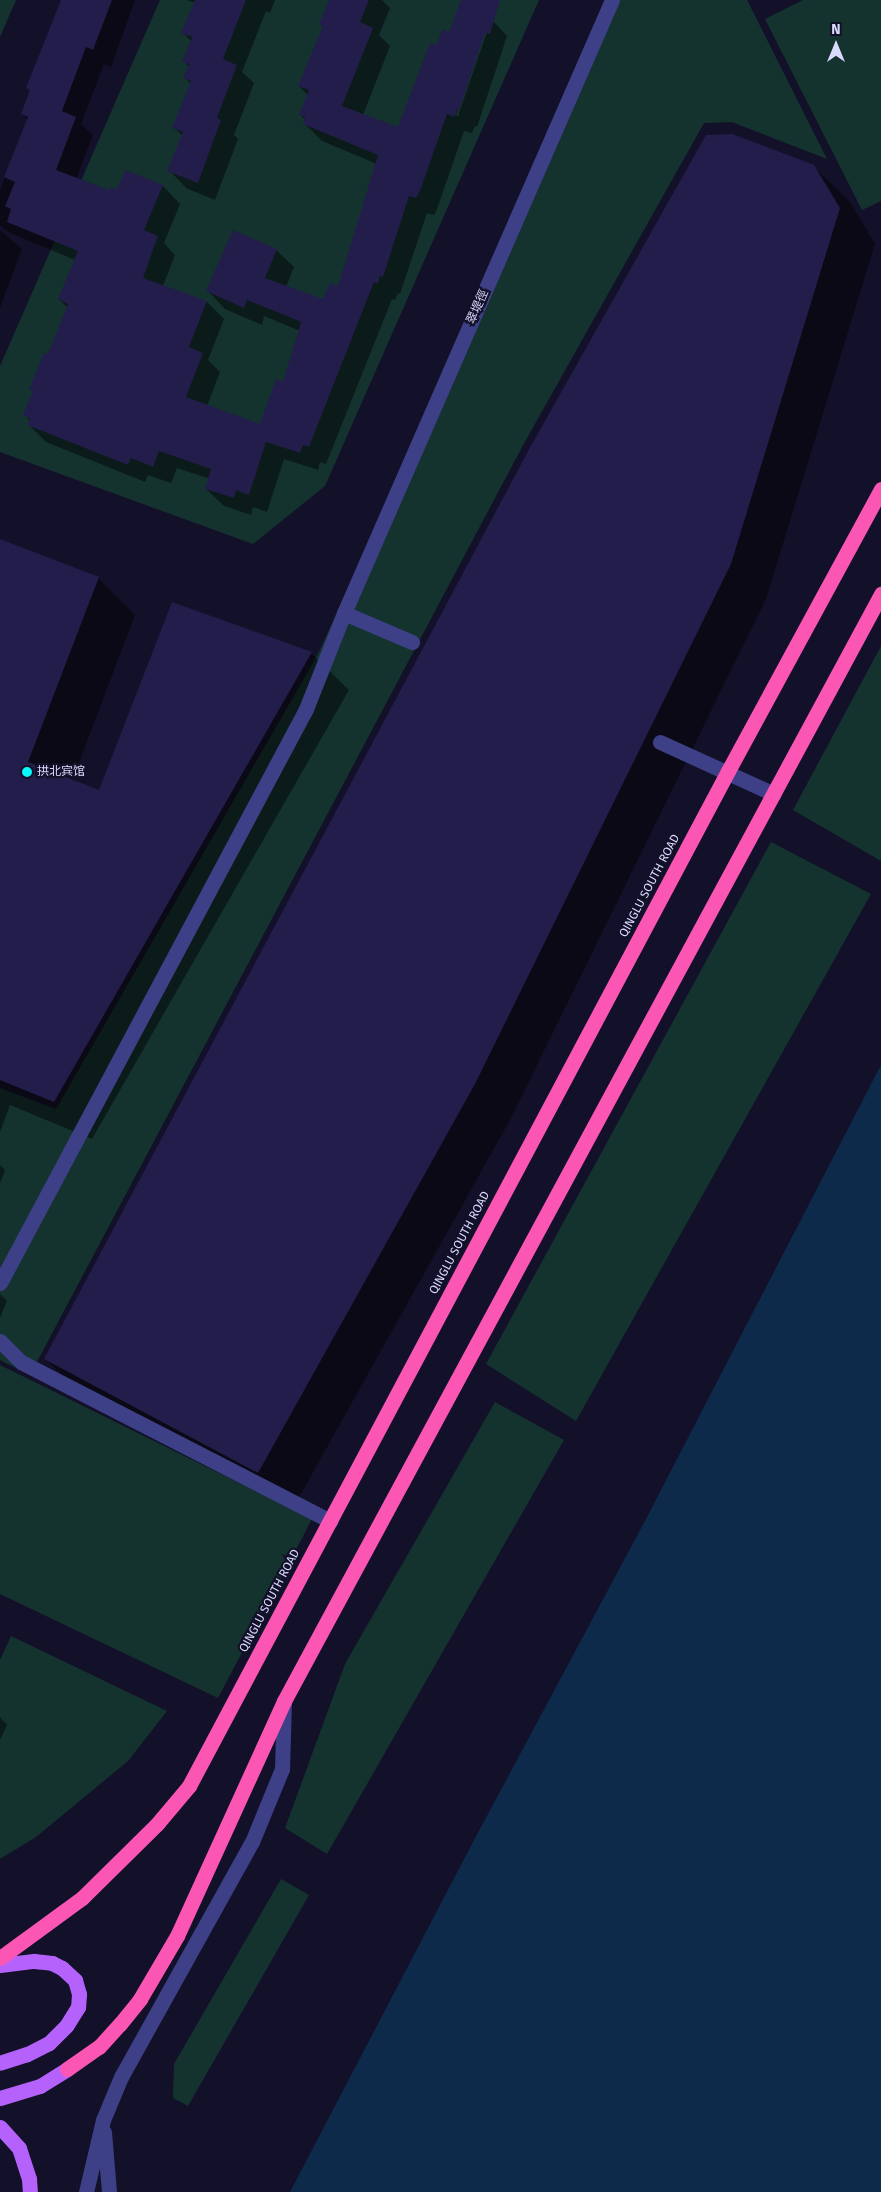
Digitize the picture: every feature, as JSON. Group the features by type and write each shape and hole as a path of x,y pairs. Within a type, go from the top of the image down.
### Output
{"highway":[{"name":"QINGLU SOUTH ROAD","path":"0,1958 82,1898 157,1824 189,1786 728,771 881,489"},
{"path":"67,2069 98,2047 120,2024 140,1999 177,1936 284,1701 881,594"}],"main road":[{"path":"0,1965 34,1961 52,1962 75,1980 79,1994 78,2007 66,2026 49,2043 27,2054 0,2063"},
{"path":"0,2098 40,2086 67,2069"},
{"path":"0,2126 19,2148 29,2179 30,2192"}],"lane":[{"name":"翠堤徑","path":"0,1283 306,709 344,613 612,0"},
{"path":"344,613 412,642"},
{"path":"660,742 728,771 774,794"},
{"path":"0,1341 20,1362 330,1521"},
{"path":"86,2192 103,2120 121,2077 252,1842 282,1769 284,1701"},
{"path":"103,2120 109,2192"}],"green space":[{"path":"0,0 16,0 0,37"},
{"path":"160,0 539,0 325,486 253,544 0,452 0,366"},
{"path":"617,0 747,0 827,159 732,122 704,123 522,447 30,1375 0,1360 0,1088 56,1109 318,654"},
{"path":"803,0 881,0 881,201 862,210 765,19"},
{"path":"881,646 881,861 793,810"},
{"path":"771,842 871,894 576,1421 486,1364"},
{"path":"0,1365 312,1519 218,1698 0,1594"},
{"path":"495,1402 564,1440 327,1854 285,1828 345,1664"},
{"path":"11,1636 167,1711 128,1761 36,1837 0,1859 0,1660"},
{"path":"281,1879 309,1895 188,2106 173,2098 174,2064"}],"water":[{"path":"881,1065 881,2192 290,2192 473,1842 646,1519"}],"building":[{"path":"61,0 112,0 93,50 86,47 62,111 76,117 56,170 109,190 110,187 117,189 125,170 163,185 144,230 158,236 143,278 207,301 189,347 203,353 186,397 260,424 276,379 283,382 301,322 247,300 244,308 206,291 233,230 277,249 265,278 323,299 330,283 338,286 378,155 303,124 305,117 299,115 309,90 298,86 323,26 319,24 329,0 369,0 360,22 373,28 342,106 398,127 430,43 437,45 442,29 449,32 461,0 500,0 490,34 485,33 459,110 457,109 455,117 447,114 420,191 416,198 409,196 383,277 380,276 378,284 374,282 309,447 303,445 300,453 266,442 249,495 236,490 234,498 205,489 211,469 159,451 153,467 131,458 128,465 27,425 30,419 23,415 33,391 29,389 44,353 48,354 68,304 58,299 78,251 7,222 11,209 5,206 15,182 4,177 28,117 21,114 30,90 26,88"},
{"path":"195,0 246,0 223,59 237,65 217,118 221,120 198,183 167,171 183,132 172,128 191,81 183,78 189,64 182,62 192,37 181,33"},
{"path":"732,134 814,165 840,208 731,564 475,1084 258,1473 44,1359 527,453 706,135"},
{"path":"0,539 99,577 28,762 99,790 172,602 312,652 54,1102 0,1080"}],"place":[{"name":"拱北宾馆","path":"27,772"}]}
